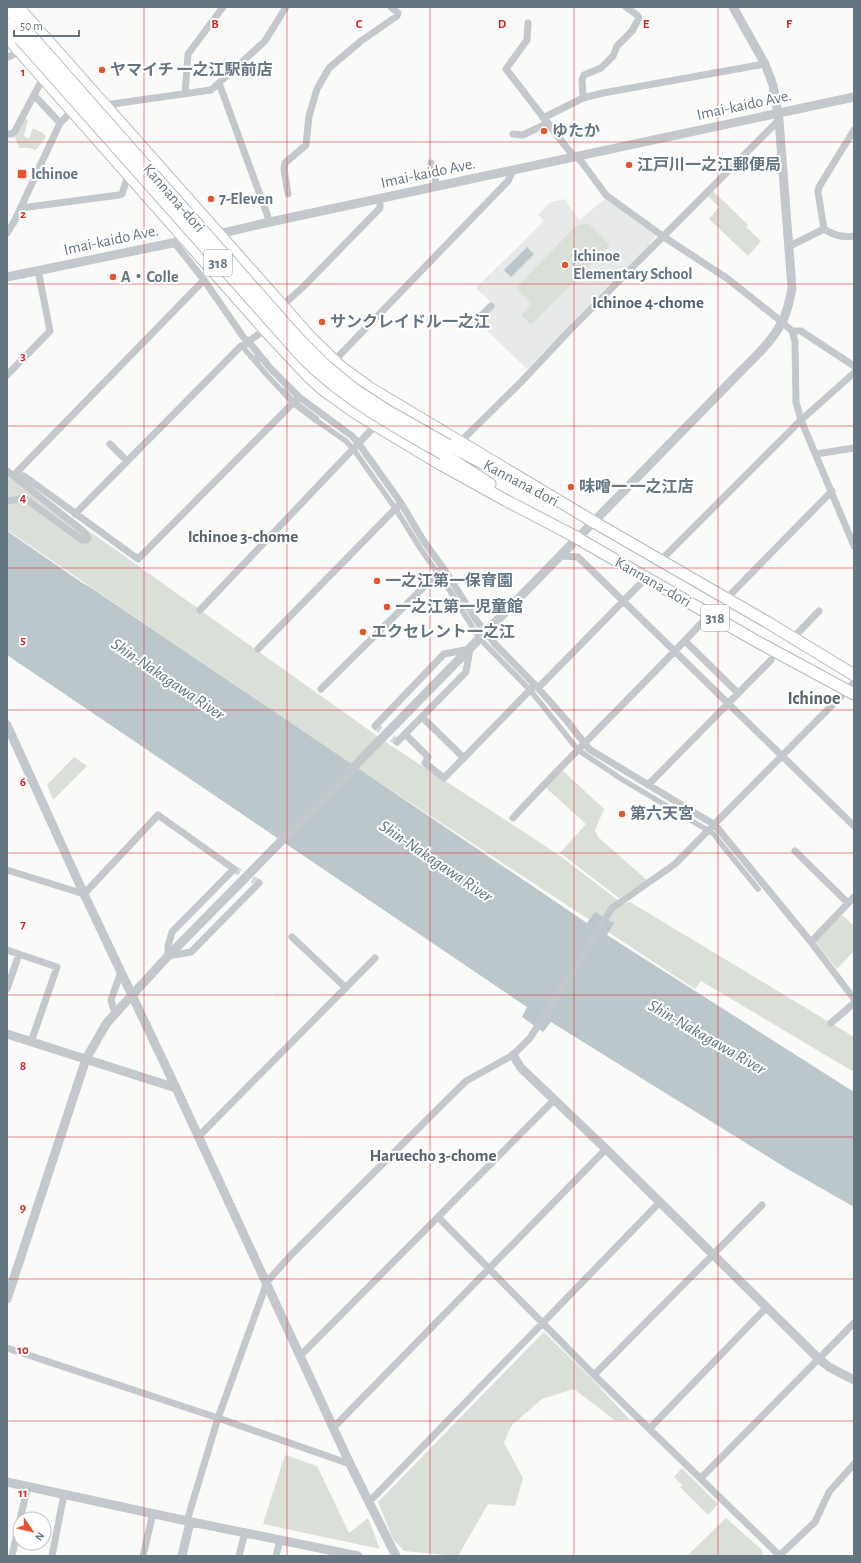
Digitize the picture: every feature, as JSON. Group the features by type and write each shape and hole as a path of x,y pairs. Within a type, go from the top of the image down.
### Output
{"main road":[{"path":"18,7 311,338 334,361 370,388 594,522"},
{"name":"Kannana-dori","path":"7,8 24,35 304,359 334,386 359,405 446,450"},
{"name":"Kannana-dori","path":"7,24 24,35"},
{"path":"7,37 128,175 179,241 265,330 297,366 322,390 375,426 507,501 578,538"},
{"name":"Kannana dori","path":"446,450 594,522"},
{"name":"318","path":"446,450 578,538"},
{"name":"Kannana-dori","path":"594,522 727,598 854,675"},
{"name":"Kannana-dori","path":"578,538 709,615 787,658 852,689"}],"street":[{"path":"184,94 188,54 224,7"},
{"path":"105,105 211,90 265,41 286,7"},
{"path":"288,194 284,169 285,163 306,145 309,116 317,89 324,75 329,68 361,41 397,16 398,13 391,7"},
{"path":"583,98 582,80 584,75 601,68 613,56 620,43 632,32 639,18 626,7"},
{"path":"7,1299 86,1060 106,1024 168,956 470,649 481,633 561,556 767,344 782,322 788,306 792,288 779,116 773,85 765,64 733,7"},
{"path":"528,23 527,40 506,69 570,152 581,161 606,196 728,279 792,331 795,341 796,402 801,420 854,546"},
{"path":"7,57 19,51"},
{"path":"513,134 523,135 583,98 621,89 765,64"},
{"path":"7,134 12,134 15,131 43,78"},
{"path":"219,83 269,222"},
{"path":"34,95 60,123"},
{"name":"Imai-kaido Ave.","path":"7,277 179,241 220,234 269,222 575,156 779,116 854,97"},
{"path":"7,233 21,208 60,123 72,111"},
{"path":"461,442 664,236 779,116"},
{"path":"854,130 819,187 818,192 824,229 832,235 848,237 854,236"},
{"path":"431,163 437,186"},
{"path":"334,361 508,181 513,170"},
{"path":"21,208 119,195 122,194 128,175"},
{"path":"283,305 304,287 380,208 380,198"},
{"path":"790,246 824,229"},
{"path":"179,241 244,338 271,369 299,397 352,436 356,447 420,548 441,571"},
{"path":"7,375 50,332 38,270"},
{"path":"14,476 204,280"},
{"path":"483,314 491,306"},
{"path":"75,514 242,346 265,330"},
{"path":"792,331 801,330 854,366"},
{"path":"242,346 293,403 356,447 400,502 441,571 476,620 481,633 567,721 584,744 589,749 715,825 811,942 854,999"},
{"path":"661,560 801,420 854,374"},
{"path":"14,476 24,476 138,559 299,397"},
{"path":"200,610 375,426"},
{"path":"110,444 127,462"},
{"path":"816,454 854,448"},
{"path":"7,471 83,531 88,538 87,540 82,540 28,500 21,499 7,501"},
{"path":"727,598 832,491"},
{"path":"258,649 396,508 400,502"},
{"path":"561,556 578,557 854,826"},
{"path":"321,689 441,571"},
{"path":"405,734 428,757 425,763 444,778 646,578"},
{"path":"793,638 819,611"},
{"path":"512,818 550,777 709,615"},
{"path":"685,641 738,693"},
{"path":"484,642 534,688 578,750 623,780 714,834 758,889"},
{"path":"398,742 466,672 470,649"},
{"path":"375,726 444,654 470,649"},
{"path":"648,785 771,660"},
{"path":"182,1556 189,1521 218,1418 266,1284 291,1255 466,1081 513,1055 530,1038 612,908 676,864 852,689"},
{"path":"422,717 464,758"},
{"path":"7,725 84,894 176,1088 350,1464 396,1556"},
{"path":"84,894 158,815 234,870 172,932 168,946 168,956"},
{"path":"795,851 852,902 811,942"},
{"path":"7,870 84,894"},
{"path":"168,956 191,952 259,883"},
{"path":"292,937 346,988"},
{"path":"7,950 57,967 31,1042"},
{"path":"7,989 19,954"},
{"path":"198,1137 375,958"},
{"path":"115,1013 111,1000 121,972"},
{"path":"831,1023 854,1003"},
{"path":"7,1034 176,1088"},
{"path":"513,1055 521,1068 606,1149 659,1203 819,1359 829,1367 854,1380"},
{"path":"300,1356 554,1100"},
{"path":"334,1427 606,1149"},
{"path":"369,1502 659,1203"},
{"path":"594,1375 762,1206"},
{"path":"438,1217 594,1375 650,1428 779,1556 815,1522 829,1492 854,1464"},
{"path":"650,1428 766,1308"},
{"path":"701,1478 854,1324"},
{"path":"7,1348 218,1418 350,1464"},
{"path":"7,1482 245,1532 344,1555 358,1556"},
{"path":"22,1511 28,1486"},
{"path":"52,1556 64,1494"},
{"path":"143,1556 153,1513"},
{"path":"240,1556 245,1532"},
{"path":"276,1556 280,1540"}],"shaded area":[{"path":"24,117 28,120 24,136 29,139 33,128 43,133 46,137 36,150 19,148 15,137"},
{"path":"713,191 748,225 746,227 761,241 748,256 709,219 719,207 708,196"},
{"name":"Ichinoe Elementary School","path":"606,198 655,235 655,238 649,244 650,246 611,286 609,285 527,369 478,322 494,305 476,288 544,221 538,215 551,202 566,199 579,220"},
{"path":"588,223 610,245 531,325 521,315 532,304 516,288 576,226"},
{"path":"7,476 99,538 390,745 559,855 623,904 630,902 854,1037 854,1072 701,981 695,989 368,775 7,530"},
{"path":"74,757 87,766 53,800 47,785"},
{"path":"561,769 604,809 595,830 598,837 647,880 619,898 560,853 586,824 544,786"},
{"path":"842,915 854,926 854,951 837,969 815,941"},
{"path":"544,1332 595,1382 630,1420 616,1421 574,1389 542,1399 511,1426 504,1443 523,1478 515,1506 488,1504 458,1556 404,1551 393,1539 378,1502"},
{"path":"285,1455 317,1466 349,1533 368,1518 380,1549 263,1524"},
{"path":"682,1468 718,1504 708,1515 680,1487 682,1485 674,1477"},
{"path":"726,1518 762,1550 763,1556 687,1556"}],"water":[{"path":"527,247 534,254 511,277 504,270"},
{"name":"Shin-Nakagawa River","path":"7,531 587,923 595,912 614,923 607,935 854,1092 854,1207 786,1168 551,1022 543,1032 522,1017 527,1007 7,655"}],"waterway":[{"path":"255,356 259,362"},
{"path":"284,389 293,399"},
{"path":"298,403 318,418"}],"tunnel":[{"path":"375,726 397,742"},
{"path":"234,869 259,883"}],"place":[{"name":"ヤマイチ 一之江駅前店","path":"102,70"},
{"name":"ゆたか","path":"544,131"},
{"name":"江戸川一之江郵便局","path":"629,165"},
{"name":"Ichinoe","path":"22,174"},
{"name":"7-Eleven","path":"211,199"},
{"name":"Ichinoe Elementary School","path":"565,265"},
{"name":"A・Colle","path":"113,277"},
{"name":"サンクレイドル一之江","path":"322,322"},
{"name":"味噌一 一之江店","path":"571,487"},
{"name":"一之江第一保育園","path":"377,581"},
{"name":"一之江第一児童館","path":"387,607"},
{"name":"エクセレント一之江","path":"363,632"},
{"name":"第六天宮","path":"622,814"}],"district":[{"name":"Ichinoe 4-chome","path":"648,302"},
{"name":"Ichinoe 3-chome","path":"243,536"},
{"name":"Ichinoe","path":"814,699"},
{"name":"Haruecho 3-chome","path":"433,1155"}]}
